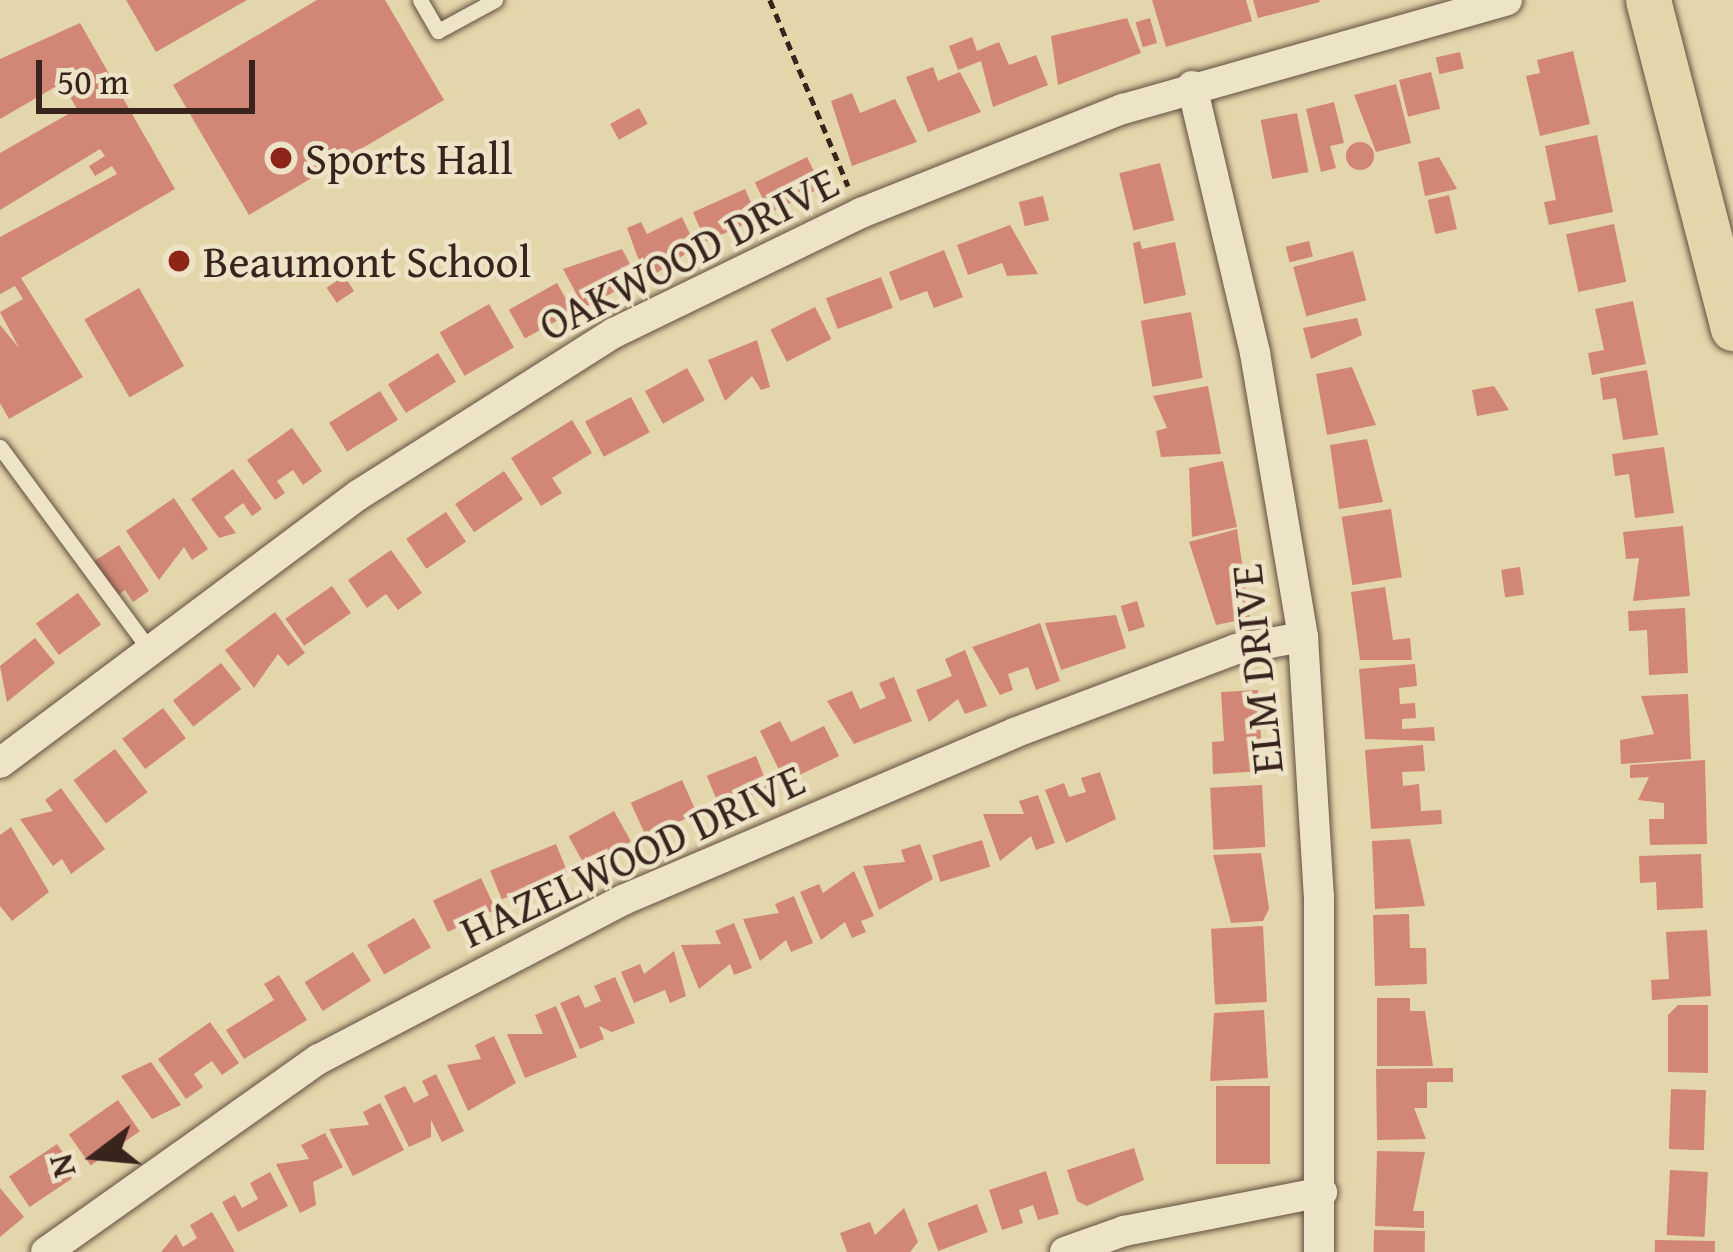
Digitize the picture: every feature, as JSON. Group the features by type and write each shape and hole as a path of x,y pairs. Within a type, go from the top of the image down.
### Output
{"main road":[{"path":"1648,0 1733,328"}],"street":[{"name":"OAKWOOD DRIVE","path":"0,764 360,494 614,333 860,213 1192,86 1507,0"},
{"name":"ELM DRIVE","path":"1192,86 1255,353 1303,637 1319,896 1319,1252"},
{"name":"HAZELWOOD DRIVE","path":"46,1252 320,1059 623,900 1036,725 1236,649 1303,637"},
{"path":"1065,1252 1322,1192"}],"lane":[{"path":"420,0 438,32 495,0"},
{"path":"0,448 148,649"}],"path":[{"path":"770,0 860,213"}],"building":[{"path":"126,0 247,0 156,52"},
{"name":"Sports Hall","path":"317,0 385,0 444,100 249,215 173,85"},
{"path":"1152,0 1246,0 1252,21 1166,47"},
{"path":"1253,0 1319,0 1320,2 1258,18"},
{"path":"1127,18 1141,53 1058,85 1051,36"},
{"path":"1150,18 1157,43 1143,47 1136,22"},
{"path":"80,23 175,189 21,278 83,377 9,419 0,403 0,325 19,348 0,312 23,299 15,286 0,294 0,237 117,174 112,166 95,176 89,166 105,156 100,149 0,210 0,153 77,109 62,83 0,119 0,59"},
{"path":"972,37 977,51 999,42 1009,65 1036,55 1048,85 993,107 981,61 958,70 949,46"},
{"path":"1573,51 1590,124 1540,136 1526,76 1540,73 1537,60"},
{"path":"1460,52 1464,69 1439,74 1436,58"},
{"path":"933,67 938,81 960,72 981,112 928,132 906,77"},
{"path":"1431,72 1440,109 1408,117 1399,80"},
{"path":"1396,84 1411,143 1376,152 1354,95"},
{"path":"852,93 860,113 895,99 917,142 852,166 831,101"},
{"path":"1334,102 1344,143 1330,146 1336,168 1321,172 1306,109"},
{"path":"639,108 648,124 619,140 610,124"},
{"path":"1297,113 1308,172 1272,179 1261,120"},
{"path":"1597,135 1613,212 1549,225 1544,202 1556,200 1545,146"},
{"path":"1360,142 1370,146 1374,156 1370,166 1360,170 1350,166 1346,156 1350,146"},
{"path":"807,157 822,188 770,213 755,182"},
{"path":"1439,157 1457,189 1425,196 1418,162"},
{"path":"1160,163 1174,220 1134,230 1119,173"},
{"path":"745,189 758,218 706,241 693,212"},
{"path":"1449,195 1457,229 1435,234 1428,200"},
{"path":"1043,196 1049,220 1025,226 1019,202"},
{"path":"682,217 696,247 646,280 627,228 641,222 647,234"},
{"path":"1614,224 1626,282 1578,292 1566,234"},
{"path":"1010,225 1038,274 1007,276 1002,263 968,275 957,245"},
{"path":"1140,241 1142,249 1175,242 1186,295 1144,304 1133,243"},
{"path":"1309,241 1313,257 1290,262 1286,247"},
{"path":"622,249 638,279 584,308 563,269"},
{"path":"944,250 963,297 934,308 927,291 900,301 889,272"},
{"path":"1353,251 1366,300 1306,316 1293,267"},
{"path":"344,276 354,291 337,303 327,288"},
{"path":"881,277 893,308 838,329 826,298"},
{"path":"557,283 573,312 525,339 509,310"},
{"path":"139,288 184,366 129,397 84,320"},
{"path":"1633,301 1646,364 1592,375 1588,353 1604,350 1595,309"},
{"path":"489,304 514,347 465,376 440,332"},
{"path":"815,307 831,339 787,362 770,330"},
{"path":"1191,312 1203,378 1152,387 1141,321"},
{"path":"1357,318 1362,335 1311,359 1303,328"},
{"path":"757,340 770,387 761,390 752,376 725,401 708,360"},
{"path":"438,353 456,382 406,413 388,384"},
{"path":"1352,367 1376,425 1327,435 1316,374"},
{"path":"687,368 705,400 663,424 645,391"},
{"path":"1647,370 1658,435 1623,440 1616,398 1603,400 1600,378"},
{"path":"1208,386 1221,454 1161,457 1156,431 1167,428 1153,396"},
{"path":"1494,386 1509,410 1477,416 1472,390"},
{"path":"380,391 398,420 347,452 329,423"},
{"path":"631,397 650,432 604,457 585,421"},
{"path":"572,420 592,453 552,478 562,493 541,506 511,458"},
{"path":"292,428 322,471 303,485 293,470 277,481 285,493 275,500 247,460"},
{"path":"1367,439 1383,502 1339,509 1330,445"},
{"path":"1664,447 1674,513 1635,518 1629,474 1615,476 1612,454"},
{"path":"1223,461 1237,527 1192,537 1189,468"},
{"path":"233,469 262,509 252,516 243,503 224,517 236,533 219,538 191,499"},
{"path":"504,471 523,499 474,532 455,504"},
{"path":"174,498 208,549 192,560 184,547 159,580 126,531"},
{"path":"1391,509 1402,577 1352,585 1342,517"},
{"path":"446,512 466,542 426,569 406,539"},
{"path":"1683,526 1690,596 1633,601 1639,558 1626,559 1623,532"},
{"path":"1237,529 1250,618 1216,625 1189,542"},
{"path":"119,545 149,591 133,602 125,590 115,597 93,562"},
{"path":"391,550 422,593 398,610 386,594 367,608 348,580"},
{"path":"1520,567 1524,595 1505,597 1501,570"},
{"path":"332,586 351,613 304,646 285,619"},
{"path":"1385,587 1393,640 1410,638 1412,660 1360,660 1351,592"},
{"path":"78,593 101,625 59,655 36,624"},
{"path":"1137,601 1145,627 1129,632 1121,606"},
{"path":"1685,608 1688,673 1649,675 1647,630 1629,631 1628,611"},
{"path":"275,612 305,653 288,666 278,654 254,688 225,650"},
{"path":"1116,615 1126,648 1061,670 1045,623"},
{"path":"1040,623 1060,681 1036,690 1028,667 1008,674 1013,690 1000,695 972,647"},
{"path":"35,638 55,663 7,702 0,666"},
{"path":"965,650 987,706 965,714 958,699 929,722 916,690 952,676 945,659"},
{"path":"221,663 241,689 193,727 173,701"},
{"path":"1415,664 1417,686 1399,688 1400,704 1415,703 1416,718 1402,719 1402,729 1434,727 1435,741 1365,739 1359,669"},
{"path":"894,677 912,721 854,744 827,701 852,691 860,709 886,698 879,683"},
{"path":"1258,690 1263,771 1213,774 1212,742 1224,741 1221,692"},
{"path":"1688,694 1691,759 1621,764 1620,740 1654,734 1641,696"},
{"path":"163,708 186,738 145,769 122,739"},
{"path":"780,721 791,742 824,726 839,756 785,782 760,731"},
{"path":"1423,745 1425,771 1402,772 1403,786 1419,784 1421,811 1441,810 1442,824 1371,829 1365,750"},
{"path":"115,749 147,792 106,823 73,780"},
{"path":"756,756 769,788 720,808 707,776"},
{"path":"1705,760 1707,844 1650,845 1649,819 1664,819 1664,803 1638,800 1649,777 1630,778 1630,765"},
{"path":"1100,772 1116,819 1066,843 1045,790 1064,783 1069,797 1086,792 1081,778"},
{"path":"682,780 697,814 646,837 631,803"},
{"path":"1262,785 1265,847 1213,850 1210,788"},
{"path":"61,788 105,849 71,874 62,859 53,866 20,819 53,811 45,800"},
{"path":"1038,795 1055,843 1036,850 1031,836 1000,861 983,814 1024,814 1019,801"},
{"path":"614,811 631,842 585,867 569,836"},
{"path":"11,827 49,892 12,921 0,906 0,835"},
{"path":"1410,839 1425,906 1375,909 1372,841"},
{"path":"982,840 990,867 940,882 932,855"},
{"path":"556,844 568,873 502,899 490,871"},
{"path":"920,844 933,879 879,910 863,866 905,862 901,850"},
{"path":"1261,853 1269,909 1263,921 1231,923 1213,855"},
{"path":"1701,854 1703,908 1657,910 1656,882 1640,883 1639,856"},
{"path":"854,871 874,916 861,921 866,932 852,938 845,922 821,940 800,892 819,884 823,893"},
{"path":"481,878 496,910 448,932 433,900"},
{"path":"794,896 813,943 791,952 786,940 760,961 743,919 779,913 775,904"},
{"path":"1409,914 1410,948 1426,948 1427,984 1375,986 1373,915"},
{"path":"414,918 431,947 384,974 367,945"},
{"path":"734,923 752,968 734,975 730,964 699,989 681,945 721,944 715,931"},
{"path":"1263,926 1267,1002 1215,1005 1211,929"},
{"path":"1707,930 1711,996 1652,1000 1651,980 1669,979 1666,932"},
{"path":"674,951 686,996 670,1003 665,990 634,1003 621,972 640,964 644,974"},
{"path":"353,952 371,981 323,1011 305,982"},
{"path":"279,975 307,1020 244,1059 226,1030 274,1000 264,984"},
{"path":"615,977 635,1023 612,1032 599,1026 604,1039 580,1049 560,1003 579,995 585,1008 601,1001 594,986"},
{"path":"1377,998 1410,998 1410,1011 1425,1011 1433,1066 1377,1066"},
{"path":"1678,1005 1708,1005 1708,1073 1668,1072 1668,1015"},
{"path":"556,1006 577,1057 525,1078 507,1034 543,1034 535,1015"},
{"path":"1264,1010 1268,1078 1210,1081 1214,1013"},
{"path":"210,1022 239,1063 222,1075 212,1061 194,1074 203,1087 186,1099 158,1059"},
{"path":"494,1036 516,1083 468,1111 447,1065 481,1059 475,1045"},
{"path":"151,1062 181,1105 152,1119 121,1076"},
{"path":"1453,1068 1453,1082 1427,1082 1427,1108 1414,1108 1426,1139 1377,1140 1376,1069"},
{"path":"436,1074 464,1131 442,1142 431,1120 431,1137 409,1147 384,1096 405,1086 414,1103 429,1095 422,1081"},
{"path":"1216,1086 1270,1086 1270,1164 1216,1164"},
{"path":"1671,1089 1706,1090 1704,1150 1669,1149"},
{"path":"118,1100 140,1131 91,1166 69,1134"},
{"path":"380,1103 404,1150 353,1176 329,1129 369,1125 363,1112"},
{"path":"325,1133 343,1167 313,1182 316,1205 300,1213 276,1164 309,1159 301,1145"},
{"path":"57,1144 78,1175 30,1207 9,1176"},
{"path":"1134,1148 1144,1180 1087,1206 1077,1201 1067,1170"},
{"path":"1377,1151 1425,1152 1413,1211 1424,1211 1424,1228 1375,1226"},
{"path":"1670,1170 1708,1172 1705,1237 1667,1235"},
{"path":"1046,1171 1059,1214 1038,1220 1033,1205 1019,1210 1023,1223 1002,1230 989,1190"},
{"path":"270,1172 288,1206 238,1232 222,1202 235,1195 242,1208 258,1199 250,1183"},
{"path":"0,1188 24,1217 0,1237"},
{"path":"977,1204 988,1232 938,1251 928,1223"},
{"path":"904,1208 918,1242 910,1252 847,1252 840,1233 870,1222 875,1235"},
{"path":"212,1212 235,1252 161,1252 176,1234 183,1247 197,1238 190,1225"},
{"path":"1374,1230 1425,1231 1425,1252 1374,1252"},
{"path":"1655,1240 1715,1241 1715,1252 1655,1252"}],"place":[{"name":"Sports Hall","path":"281,158"},
{"name":"Beaumont School","path":"179,261"}]}
